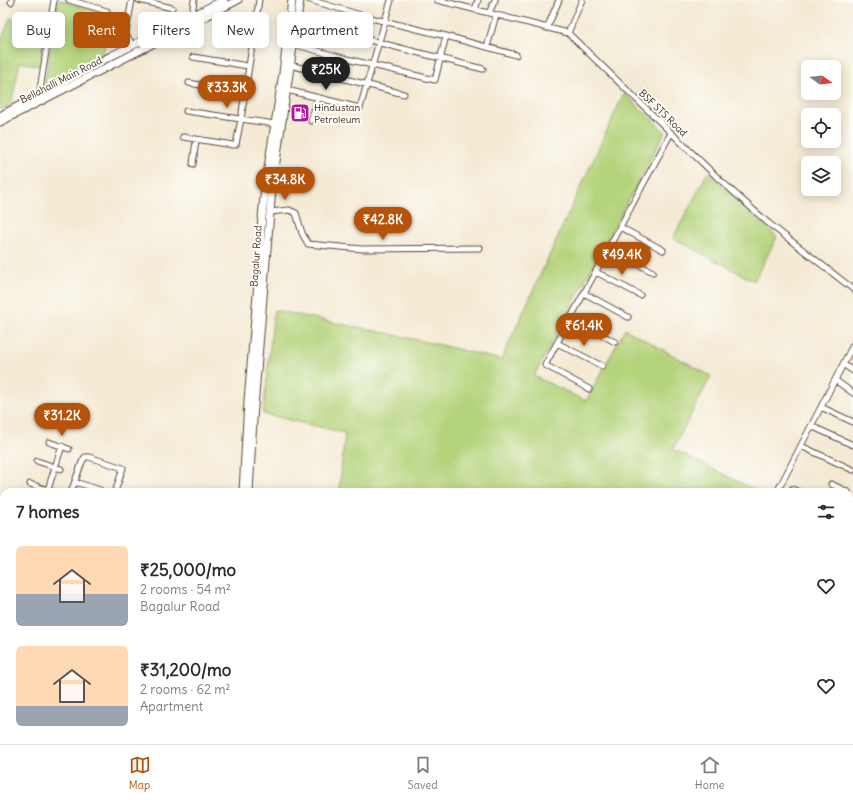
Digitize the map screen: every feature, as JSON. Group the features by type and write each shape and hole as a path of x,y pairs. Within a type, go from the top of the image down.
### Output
{"main road":[{"name":"Bellahalli Main Road","path":"200,12 224,0"},
{"name":"Bellahalli Main Road","path":"0,122 238,0"},
{"name":"Bagalur Road","path":"249,488 249,433 261,228 266,176 283,73 292,0"},
{"name":"Bagalur Road","path":"298,12 300,0"},
{"name":"Bellahalli Main Road","path":"0,116 138,43"},
{"name":"Bagalur Road","path":"243,488 272,188 292,48"}],"street":[{"path":"38,103 54,0"},
{"path":"69,0 107,11"},
{"path":"132,0 126,32 133,46"},
{"path":"139,0 172,8"},
{"path":"192,12 194,0"},
{"path":"257,12 259,0"},
{"path":"310,0 371,18 516,55"},
{"path":"287,90 360,108 391,0"},
{"path":"437,0 457,2 475,10 568,33 582,0"},
{"path":"475,10 478,0"},
{"path":"489,13 495,0"},
{"path":"547,28 559,0"},
{"path":"488,47 496,15"},
{"name":"BSF STS Road","path":"568,33 719,180 767,222 853,289"},
{"path":"307,48 372,66 435,80 446,36"},
{"path":"373,41 483,69"},
{"path":"183,138 235,145 241,119 251,48"},
{"path":"194,57 248,66"},
{"path":"290,65 404,94"},
{"path":"189,84 244,93"},
{"path":"311,121 318,98"},
{"path":"186,111 275,124"},
{"path":"589,389 545,365 671,133"},
{"path":"192,164 196,140"},
{"path":"270,212 289,210 296,213 302,233 308,244 362,249 480,248"},
{"path":"620,226 663,250"},
{"path":"608,249 653,272"},
{"path":"596,272 640,295"},
{"path":"584,294 628,317"},
{"path":"571,318 615,342"},
{"path":"557,343 602,366"},
{"path":"779,488 853,345"},
{"path":"844,364 853,371"},
{"path":"835,380 853,393"},
{"path":"821,407 853,422"},
{"path":"811,426 853,445"},
{"path":"49,442 70,449"},
{"path":"48,488 62,446"},
{"path":"801,446 853,470"},
{"path":"73,488 85,457 123,468 116,488"},
{"path":"37,461 61,469"},
{"path":"75,482 94,488"},
{"path":"30,484 40,488"},
{"path":"831,484 840,488"}],"green space":[{"path":"58,0 61,0 98,12 73,12 73,48 104,48 102,58 44,87 50,48 65,48 65,12 56,12"},
{"path":"10,18 12,19 12,48 45,48 42,67 20,62 11,105 0,110 0,44"},
{"path":"624,93 665,132 534,376 586,401 625,329 711,376 673,449 751,488 339,488 345,433 263,414 274,310 416,340 501,360"},
{"path":"708,172 777,237 754,281 673,238"}],"place":[{"name":"Hindustan Petroleum","path":"300,113"}]}
